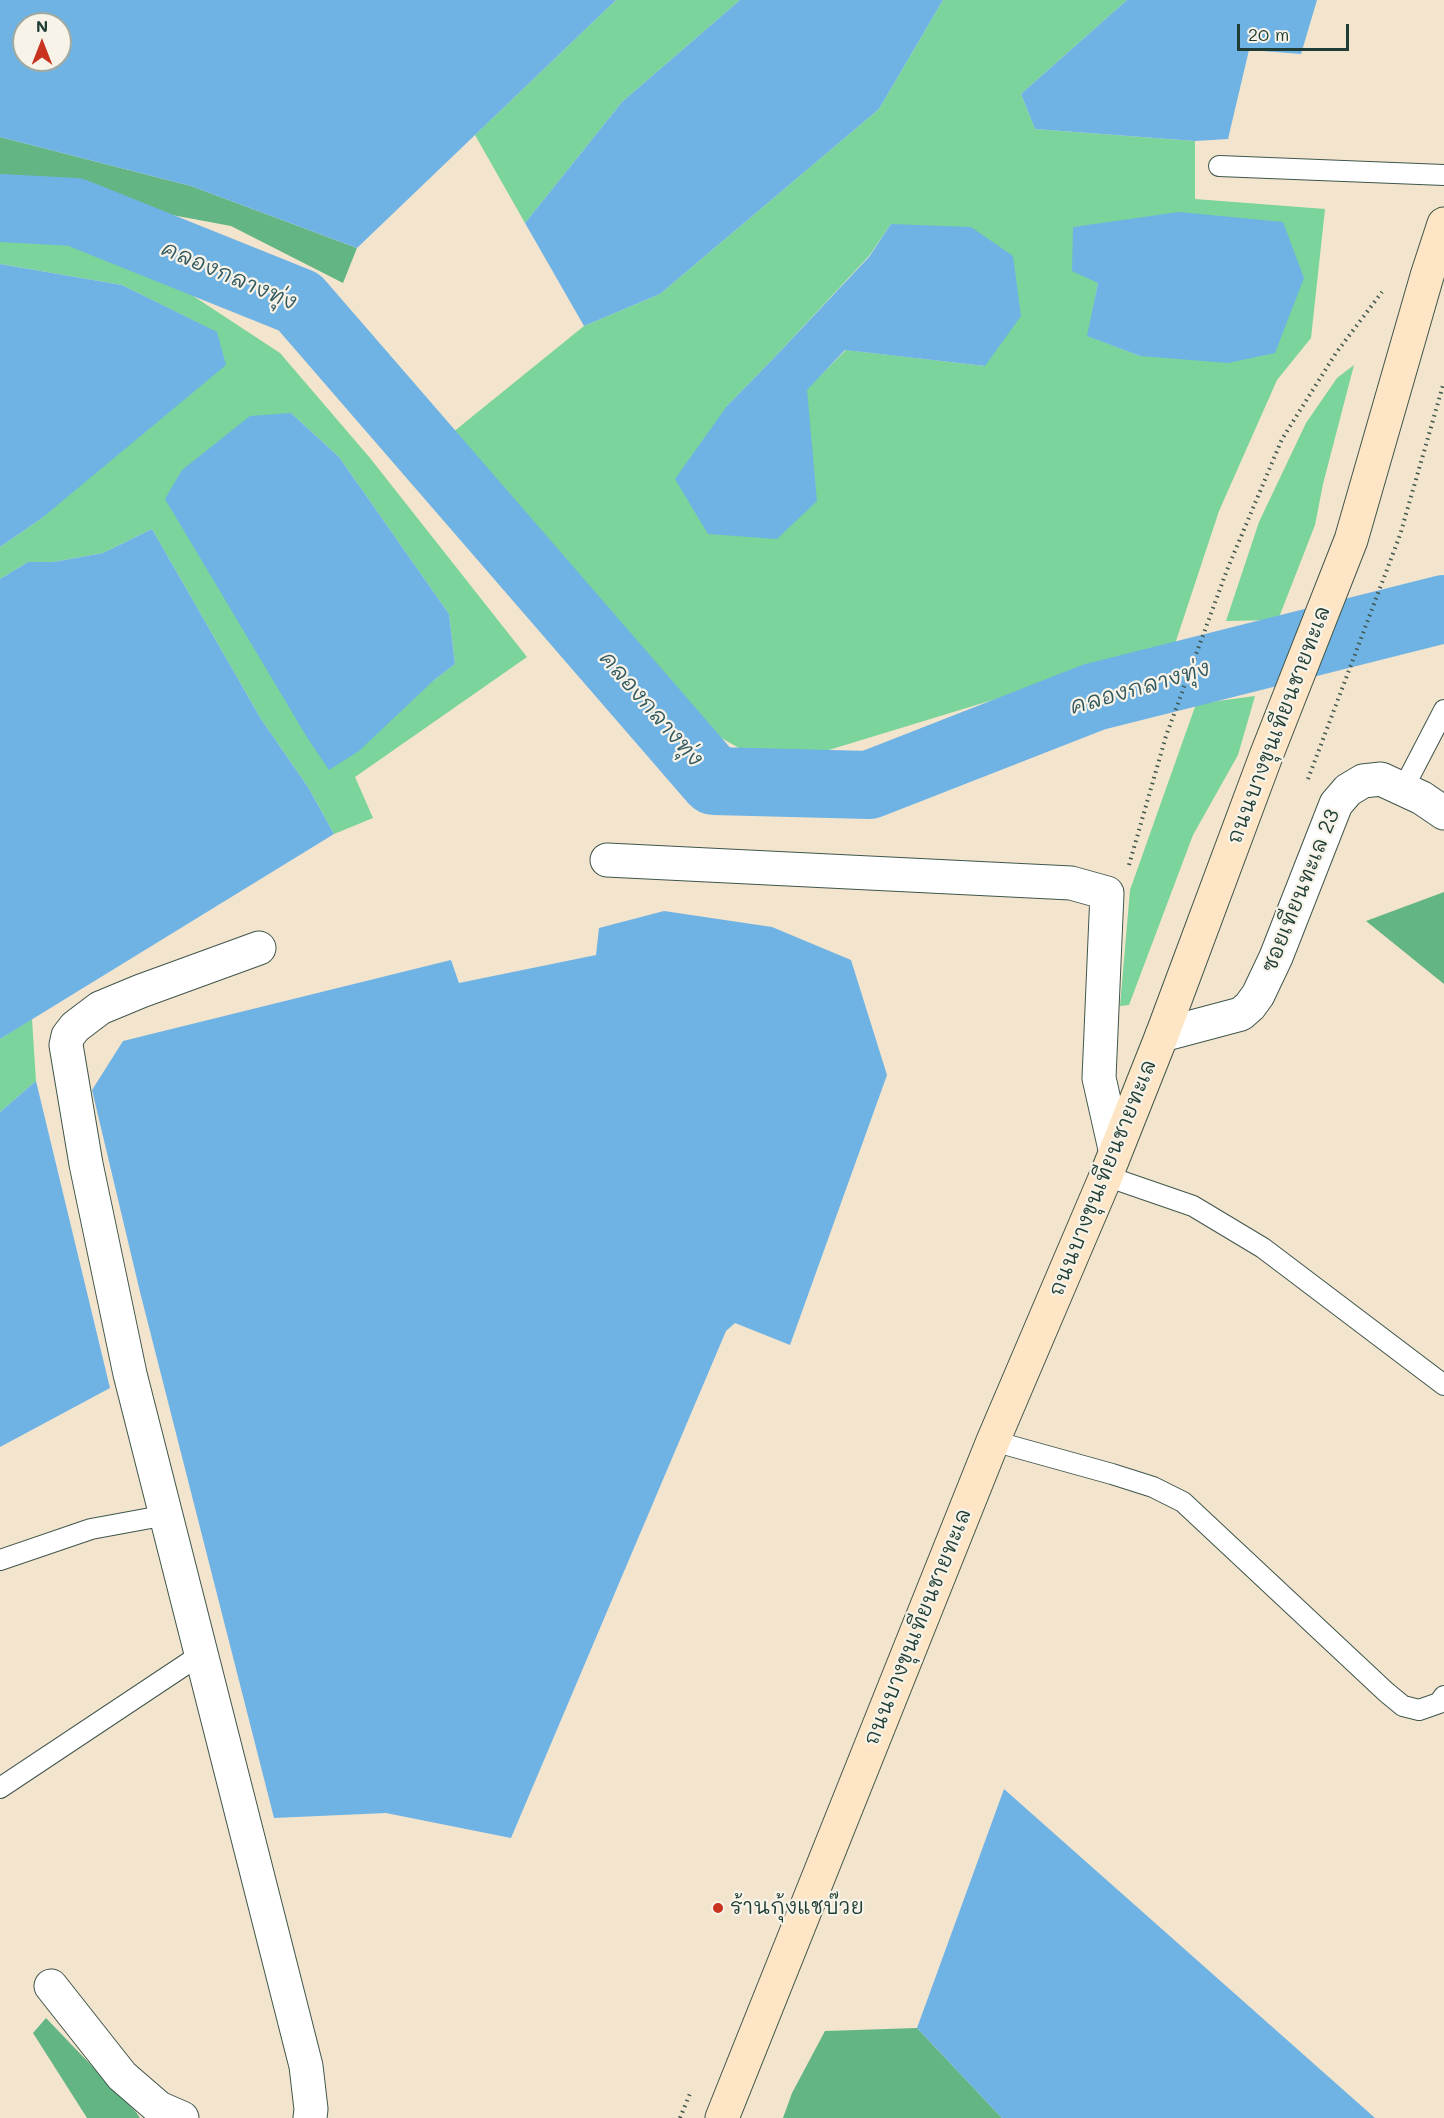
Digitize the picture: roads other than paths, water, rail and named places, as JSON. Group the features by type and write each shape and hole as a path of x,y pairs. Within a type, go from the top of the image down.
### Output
{"main road":[{"name":"ถนนบางขุนเทียนชายทะเล","path":"722,2118 993,1441 1162,1035 1266,756 1351,540 1426,276 1444,224"}],"street":[{"name":"ซอยเทียนทะเล 23","path":"1162,1035 1241,1014 1250,1006 1258,995 1276,957 1336,804 1348,790 1363,782 1381,779 1422,798 1444,813"},
{"path":"607,860 1071,883 1107,893 1099,1078 1111,1162"},
{"path":"259,948 100,1008 75,1027 68,1036 66,1045 86,1164 130,1374 306,2066 310,2118"},
{"path":"51,1986 122,2076 159,2108 182,2118"}],"lane":[{"path":"1219,166 1444,175"},
{"path":"1403,789 1444,710"},
{"path":"1111,1162 1263,1248 1444,1385"},
{"path":"993,1441 1153,1487 1184,1502 1403,1706 1419,1710 1439,1703 1444,1696"},
{"path":"0,1560 91,1530 167,1515"},
{"path":"0,1788 202,1653"}],"water":[{"path":"0,0 616,0 357,248 191,186 0,137"},
{"path":"740,0 943,0 879,109 660,294 584,326 525,223 622,102"},
{"path":"1127,0 1317,0 1301,54 1249,50 1228,139 1195,141 1035,129 1021,94"},
{"path":"1179,212 1283,222 1304,278 1275,353 1228,363 1140,356 1087,336 1098,283 1072,271 1073,227"},
{"path":"891,224 971,227 1013,256 1021,316 985,366 845,350 807,390 817,501 777,539 708,534 675,479 727,406 869,257"},
{"path":"0,264 122,285 217,332 226,365 42,518 0,547"},
{"path":"291,413 339,457 449,614 455,664 433,681 359,751 329,770 308,739 165,499 182,470 250,416"},
{"path":"152,529 261,719 308,787 334,834 0,1039 0,579 28,562 53,562 103,553"},
{"path":"664,911 772,927 851,960 887,1075 790,1345 735,1323 726,1331 511,1838 386,1813 274,1818 140,1292 92,1090 123,1041 451,960 459,983 596,955 599,928"},
{"path":"36,1081 110,1388 0,1447 0,1112"},
{"path":"1004,1789 1375,2118 1002,2118 917,2028"}],"waterway":[{"name":"คลองกลางทุ่ง","path":"0,208 75,212 299,302 714,781 869,785 1094,697 1444,609"}],"place":[{"name":"ร้านกุ้งแชบ๊วย","path":"718,1908"}]}
